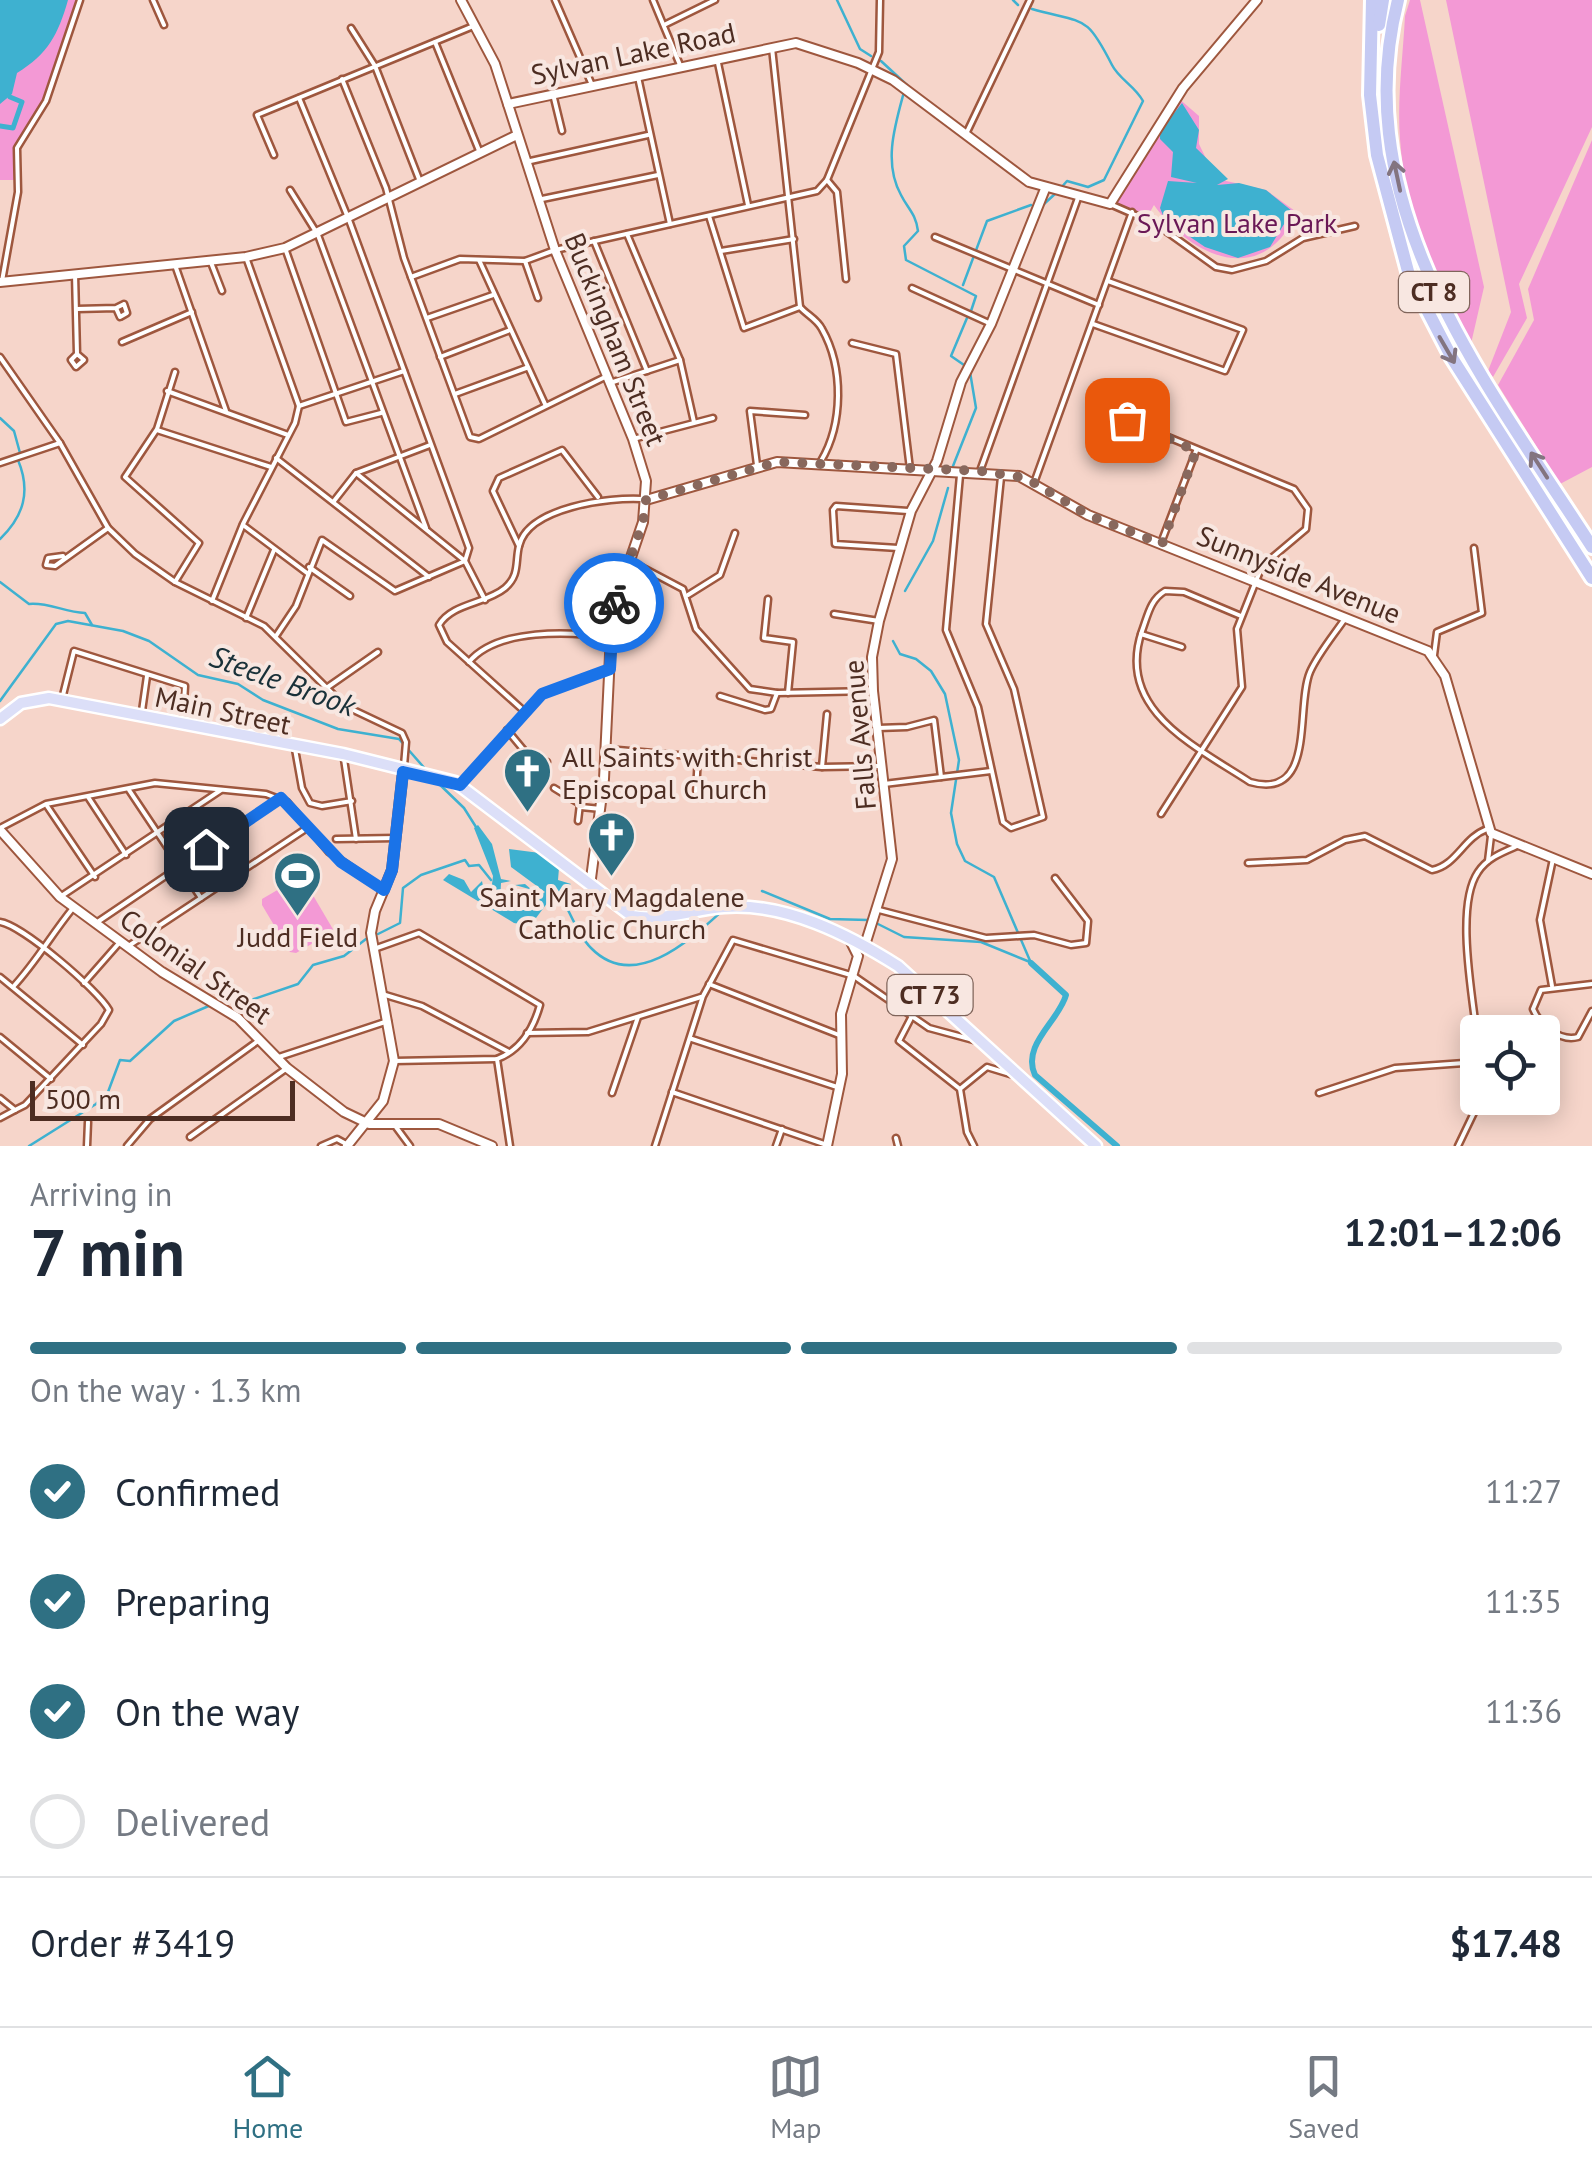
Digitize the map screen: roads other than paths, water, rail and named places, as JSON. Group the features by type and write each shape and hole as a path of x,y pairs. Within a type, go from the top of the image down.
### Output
{"highway":[{"path":"1372,0 1373,126"},
{"name":"CT 8","path":"1384,0 1372,70 1373,126 1390,218 1421,302 1459,370 1592,578"},
{"name":"CT 8","path":"1398,0 1386,76 1386,110 1396,176 1415,244 1444,314 1592,547"}],"main road":[{"name":"Buckingham Street","path":"461,0 476,25 508,104 555,250 643,466 643,522 616,590 601,809 590,886"},
{"path":"1110,204 1182,88 1257,0"},
{"name":"Sylvan Lake Road","path":"508,104 772,46 815,48 872,69 906,89 1044,190 1110,204"},
{"path":"1,282 246,257 285,248 517,135"},
{"name":"Falls Avenue","path":"865,945 892,862 873,691 872,657 878,621 911,512 931,470 961,382 991,324 1044,190"},
{"name":"Sunnyside Avenue","path":"646,500 757,465 1002,474 1034,483 1088,515 1346,616 1434,655"},
{"path":"1434,655 1449,689 1490,831 1517,846 1592,874"},
{"name":"Main Street","path":"0,719 28,701 61,700 296,748 344,754 442,779 460,785 636,917 725,907 757,908 846,935"},
{"path":"348,1146 378,1110 394,1060 372,949 375,911 392,870 403,772"},
{"name":"Colonial Street","path":"0,829 60,897 123,945 214,1000 262,1038 286,1068 354,1117 369,1124 440,1124 492,1146"},
{"path":"828,1146 840,1088 842,1005 854,976 857,950 846,935"},
{"name":"CT 73","path":"846,935 898,966 1018,1071 1096,1146"},
{"path":"378,1110 389,1124"},
{"path":"354,1117 360,1133"}],"street":[{"path":"1,282 18,192 17,148 46,101 80,0"},
{"path":"154,0 164,25"},
{"path":"555,0 592,86"},
{"path":"653,0 680,65"},
{"path":"664,25 715,0"},
{"path":"411,278 460,259 525,261 555,250 809,195 827,180 872,69 878,52 880,0"},
{"path":"966,134 1030,0"},
{"path":"274,155 256,115 476,25"},
{"path":"351,28 374,66 421,183"},
{"path":"434,42 480,153"},
{"path":"772,46 800,307 821,327 833,360 838,420 819,465"},
{"path":"718,58 748,207"},
{"path":"638,76 670,224"},
{"path":"342,79 390,200 411,278 474,440 545,404 608,379 680,360"},
{"path":"553,94 562,131"},
{"path":"276,636 296,606 322,540 395,591 465,561 470,548 349,220 299,98"},
{"path":"526,162 649,135"},
{"path":"538,200 658,176"},
{"path":"827,180 836,192 846,278"},
{"path":"290,190 318,235 369,383 426,528"},
{"path":"980,471 1080,195"},
{"name":"Sylvan Lake Road","path":"1110,204 1156,224 1216,267 1232,270 1250,268 1303,238 1355,226"},
{"path":"1034,483 1132,212"},
{"path":"709,216 747,330 800,307"},
{"path":"627,234 680,360 694,422"},
{"path":"935,238 1099,305"},
{"path":"721,251 794,239"},
{"path":"594,241 647,371"},
{"path":"285,248 346,422 382,413"},
{"path":"212,601 243,524 299,406 246,257"},
{"path":"210,260 222,291"},
{"path":"479,260 545,404"},
{"path":"525,261 538,298"},
{"path":"175,265 226,411"},
{"path":"75,274 78,354"},
{"path":"1093,324 1225,371 1243,330 1108,282"},
{"path":"912,288 991,324"},
{"path":"426,318 493,295"},
{"path":"77,309 116,308"},
{"path":"122,342 192,312"},
{"path":"440,356 510,330"},
{"path":"852,343 896,354 910,469"},
{"path":"0,356 60,443 108,528 175,582 276,636 345,706 388,723 405,739 403,772"},
{"path":"456,394 527,368"},
{"path":"299,406 404,371"},
{"path":"175,372 157,430 125,477 199,543 175,582"},
{"path":"168,391 288,434"},
{"path":"757,465 750,410 805,415"},
{"path":"633,439 713,418"},
{"path":"1132,427 1150,430 1294,489 1308,509 1306,529 1299,540 1269,558 1255,580 1241,616 1238,629 1242,686 1161,814"},
{"path":"157,430 271,467"},
{"path":"0,462 60,443"},
{"path":"334,501 356,472 431,445"},
{"path":"519,546 493,491 499,478 562,450 600,499"},
{"path":"1162,544 1196,451"},
{"path":"276,458 429,576"},
{"path":"960,470 946,630 951,653 978,707 1006,827 1043,820 1014,690 987,630 1002,474"},
{"path":"356,472 465,561 485,600"},
{"path":"524,711 447,642 440,625 451,613 485,600 514,579 519,546 530,528 544,519 600,499 646,500"},
{"path":"902,548 834,544 834,507 911,512"},
{"path":"243,524 274,550 350,596"},
{"path":"64,556 108,528"},
{"path":"688,594 720,575 736,532"},
{"path":"1434,655 1437,632 1482,613 1474,548"},
{"path":"246,618 274,550"},
{"path":"628,560 688,594 696,628 750,688 777,693 873,691"},
{"path":"1241,616 1184,592 1165,591 1151,604 1134,664 1166,728 1250,782 1264,785 1284,778 1298,758 1310,672 1346,616"},
{"path":"768,599 764,638 793,642 788,693"},
{"path":"834,614 878,621"},
{"path":"469,662 478,651 500,642 582,634 611,638"},
{"path":"1142,634 1182,646"},
{"path":"61,700 74,651 185,686 182,725"},
{"path":"325,689 378,652"},
{"path":"460,785 542,694 610,669"},
{"path":"141,716 147,676"},
{"path":"720,696 765,710 771,708 777,693"},
{"path":"822,767 828,714"},
{"path":"878,728 934,721 941,777"},
{"path":"507,730 532,760 547,762"},
{"path":"296,748 302,788 310,803 322,806 352,802"},
{"path":"606,749 822,767 881,766"},
{"path":"344,754 356,839"},
{"path":"696,792 698,756"},
{"path":"884,784 991,771"},
{"path":"0,829 46,804 168,782 281,798 341,862 384,890"},
{"path":"128,788 201,898"},
{"path":"554,788 580,807 601,809"},
{"path":"60,897 221,790"},
{"path":"88,797 126,855"},
{"path":"96,922 281,798"},
{"path":"46,804 95,877"},
{"path":"578,820 580,807"},
{"path":"84,983 123,945 307,828"},
{"path":"1248,864 1306,860 1345,840 1365,836 1432,870 1447,865 1469,838 1490,831 1488,860"},
{"path":"336,839 396,838"},
{"path":"1476,1015 1468,904 1477,872 1488,860 1517,846"},
{"path":"1552,987 1540,920 1553,859"},
{"path":"877,912 986,938 1086,943 1088,921 1055,878"},
{"path":"13,987 74,906"},
{"path":"0,922 12,925 84,983 108,1010 51,1079 0,1118"},
{"path":"372,949 419,933 540,1005 512,1053 496,1058 394,1060"},
{"path":"655,1146 703,996 733,940 854,976 912,1016 954,1037 982,1042"},
{"path":"0,977 82,1045"},
{"path":"708,984 842,1036"},
{"path":"1592,984 1541,990 1533,1009 1563,1038 1578,1037 1592,1010"},
{"path":"382,994 422,1006 512,1053"},
{"path":"527,1033 588,1032 703,996"},
{"path":"912,1016 898,1041 960,1089 967,1132 974,1146"},
{"path":"612,1093 638,1017"},
{"path":"278,1058 388,1021"},
{"path":"0,1037 51,1079"},
{"path":"126,1146 150,1118 262,1038"},
{"path":"690,1038 840,1088"},
{"path":"496,1058 510,1146"},
{"path":"1319,1094 1396,1068 1460,1063"},
{"path":"960,1089 987,1067 1013,1075 1018,1071"},
{"path":"190,1136 286,1068"},
{"path":"672,1092 828,1146"},
{"path":"0,1098 15,1110"},
{"path":"1458,1146 1473,1115"},
{"path":"87,1146 88,1122"},
{"path":"389,1124 407,1145"},
{"path":"776,1146 782,1130"},
{"path":"896,1138 898,1146"},
{"path":"321,1146 337,1140 348,1146"}],"water":[{"path":"0,0 68,0 50,42 17,73 12,94 0,104"},
{"name":"Sylvan Lake Park","path":"1182,103 1199,130 1196,148 1228,179 1217,185 1239,183 1266,190 1292,211 1270,247 1238,258 1205,247 1165,220 1160,208 1168,181 1197,183 1171,177 1173,152 1160,139 1160,131"},
{"path":"478,825 492,844 501,879 511,881 501,883 500,903 523,910 536,906 516,902 533,897 529,889 515,885 525,884 539,896 545,892 511,867 509,849 540,853 559,868 558,880 571,884 551,898 530,926 514,923 443,880 449,874 464,880 471,892 482,881 484,891 491,892 493,876 474,828"}],"waterway":[{"path":"837,0 860,49 871,56"},
{"path":"1013,0 1018,5"},
{"path":"1032,9 1074,20 1090,29 1115,70 1143,101 1104,180 1088,187 1067,181 1060,189"},
{"path":"881,61 907,85"},
{"path":"904,92 892,157 896,183 918,231 904,246 906,260 976,296 971,311"},
{"path":"0,126 13,128 22,102 10,97"},
{"path":"1044,204 1056,193"},
{"path":"963,285 987,221 1031,205"},
{"path":"964,365 951,356 967,318"},
{"path":"953,466 976,408 970,372"},
{"path":"0,418 14,431 20,453"},
{"path":"0,539 15,521 23,502 24,482 18,460"},
{"path":"905,591 933,541 948,488"},
{"path":"0,582 29,604 85,613 92,625"},
{"name":"Steele Brook","path":"0,701 56,624 68,621 123,631 149,641 198,675 238,684 263,700 338,729 399,739 427,771"},
{"path":"893,641 900,654 916,659 931,671 945,694 959,760 951,813 957,844 965,861 994,877 1031,963"},
{"name":"Steele Brook","path":"436,781 464,808 476,827"},
{"path":"378,934 400,923 403,888 421,875 465,860 469,866 479,865 491,880"},
{"name":"Steele Brook","path":"762,891 830,919 868,920"},
{"name":"Steele Brook","path":"559,893 591,948 608,960 625,965 643,964 660,957 694,936 722,911"},
{"name":"Steele Brook","path":"876,923 904,937 981,942 1030,962"},
{"path":"248,1001 298,984 313,965 344,956 366,939"},
{"name":"Steele Brook","path":"1031,963 1066,995 1037,1043 1032,1064 1035,1075 1117,1146"},
{"path":"29,1146 96,1104 108,1092 120,1060 130,1061 174,1021 211,1005"}],"place":[{"name":"All Saints with Christ Episcopal Church","path":"527,814"},
{"name":"Saint Mary Magdalene Catholic Church","path":"612,878"},
{"name":"Judd Field","path":"298,918"}]}
